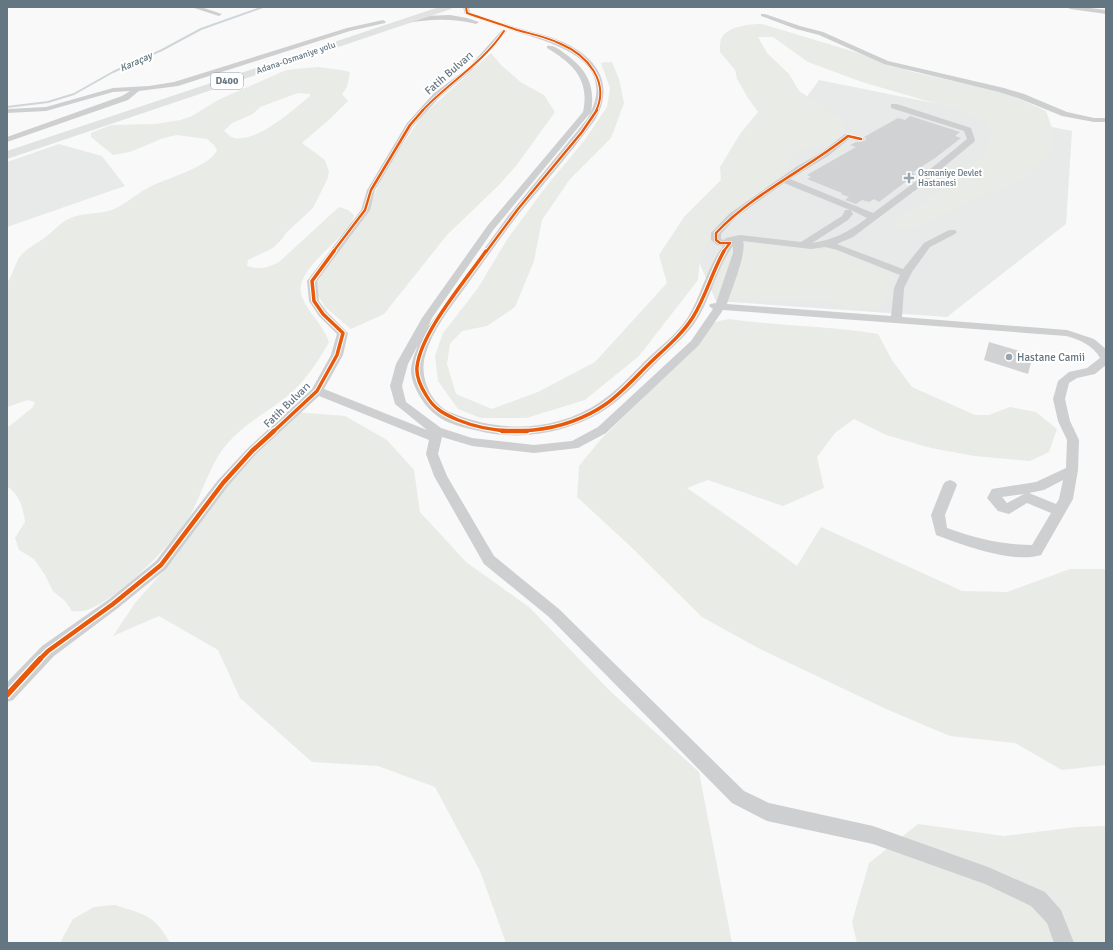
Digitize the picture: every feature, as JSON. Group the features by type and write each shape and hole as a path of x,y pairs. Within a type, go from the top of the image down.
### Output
{"highway":[{"name":"Adana-Osmaniye yolu","path":"7,155 402,22 452,10"},
{"name":"Adana-Osmaniye yolu","path":"7,147 384,22 452,10"}],"street":[{"path":"194,7 218,14"},
{"path":"1070,7 1106,12"},
{"path":"402,22 440,17 452,10 556,42 570,49 586,62 598,75 600,86 600,104 598,110 574,143 501,231 436,321 422,349 416,369 420,384 428,399 440,413 464,424 493,431 530,431 571,422 600,407 636,376 694,317 715,267 723,251 730,243 716,240 716,233 732,216 825,154 848,136 861,139"},
{"path":"436,434 401,404 396,386 402,364 427,318 486,234 573,130 587,112 590,102 586,78 561,53 540,42 504,31 452,10"},
{"path":"762,15 798,28 821,33 886,63 1000,90 1066,114 1094,120 1106,120"},
{"path":"7,111 46,109 113,90 175,84 349,29 384,22"},
{"name":"Fatih Bulvarı","path":"7,695 48,651 113,604 161,565 228,478 252,451 316,391 337,355 343,333 323,314 314,301 312,281 365,210 371,190 410,124 437,95 470,69 504,31"},
{"path":"7,140 124,98 131,95 135,91 134,89"},
{"path":"720,242 740,238 811,246 831,243 850,235 873,218 914,187 970,140 968,130 894,106"},
{"path":"784,180 866,212 873,218"},
{"path":"801,245 845,218 848,212"},
{"path":"896,320 898,288 906,274 927,244 952,232"},
{"path":"316,391 436,434 472,442 534,449 574,445 602,430 695,343 720,306 738,253 739,243 720,242"},
{"path":"824,244 840,248 906,274"},
{"path":"701,302 702,305 1067,333 1086,338 1101,349 1106,359 1091,371 1073,375 1064,381 1059,400 1064,421 1073,440 1072,470 1066,499 1036,551 1017,551 977,544 941,531 938,515 950,485"},
{"path":"436,434 432,454 440,476 489,560 554,613 738,797 767,812 873,835 988,876 1038,899 1054,917 1064,943"},
{"path":"1059,511 1028,498 1023,498 1018,504 1009,509 1003,507 994,498 997,493 1039,487 1072,470"}],"shaded area":[{"path":"762,24 855,52 913,72 1007,93 1046,111 1053,131 1053,151 1030,173 1009,186 983,195 949,214 926,224 890,230 900,218 923,203 982,157 992,133 985,121 944,106 862,82 808,62 773,37 758,37 767,53 789,74 799,91 842,119 844,133 832,142 803,149 792,157 788,169 766,191 745,201 714,233 700,257 698,280 639,356 585,400 526,418 481,418 458,409 438,381 435,356 443,333 478,288 508,238 548,184 584,141 607,107 610,88 601,63 612,62 619,79 624,103 611,138 570,179 542,220 534,261 515,307 487,326 462,331 450,344 447,364 456,394 492,409 538,392 595,362 667,283 659,255 684,217 721,180 720,167 740,134 758,112 737,79 735,70 720,52 721,39 728,31 733,29 745,25"},
{"path":"491,53 501,65 522,83 544,95 555,112 516,166 499,185 447,235 384,314 351,329 325,307 313,287 340,243 367,212 385,170 422,116"},
{"path":"319,67 347,71 350,73 347,87 342,94 348,101 302,143 325,160 329,172 327,180 313,208 286,233 273,248 248,260 247,266 264,268 279,262 339,207 348,210 354,215 350,225 309,269 303,278 301,288 302,297 305,303 329,342 305,379 286,397 241,430 221,451 211,469 191,514 172,540 159,554 129,583 114,595 85,611 72,611 65,601 53,591 45,575 34,559 19,550 15,538 25,522 18,498 7,486 7,428 32,408 35,402 28,400 7,407 7,283 21,255 68,219 79,215 108,211 124,204 148,188 186,172 205,162 217,150 207,139 176,135 161,139 130,152 113,155 91,137 91,133 111,125 156,124 180,120 192,116 218,100 284,71","holes":["298,93 310,94 310,96 285,117 264,131 253,136 234,138 224,131 232,123 253,114 260,107"]},
{"name":"Osmaniye Devlet Hastanesi","path":"819,80 1072,131 1066,224 947,317 716,301 695,253"},
{"path":"59,144 102,156 125,186 7,227 7,162"},
{"path":"736,242 819,249 829,248 838,250 849,257 896,275 880,309 849,308 840,303 717,297 715,291 730,247"},
{"path":"729,319 841,329 878,334 892,360 912,387 975,415 989,415 1010,407 1036,412 1057,429 1049,452 1030,461 974,456 931,448 886,435 854,419 835,433 817,457 824,488 783,506 708,480 687,488 797,566 821,527 962,591 1007,592 1070,569 1106,569 1106,765 1062,770 1015,743 950,736 886,709 760,649 702,617 627,543 577,497 579,466 601,439 645,396 710,323"},
{"path":"294,412 345,416 387,440 414,470 420,512 466,562 529,607 611,692 699,772 732,943 506,943 480,871 435,787 378,766 312,762 240,698 218,650 159,616 113,636 135,603 174,559 222,493 245,451"},
{"path":"918,824 1004,836 1077,827 1106,826 1106,943 857,943 852,922 869,863"},
{"path":"115,905 148,917 159,926 170,943 60,943 73,919 94,907"}],"building":[{"name":"Osmaniye Devlet Hastanesi","path":"910,116 960,132 955,136 961,138 912,173 916,174 879,202 874,199 869,202 862,200 856,204 845,200 849,197 841,194 842,193 807,179 811,177 807,175 856,147 850,145 866,140 864,137 898,118 905,120"},
{"name":"Hastane Camii","path":"989,342 1033,355 1028,374 984,360"}],"waterway":[{"name":"Karaçay","path":"7,107 48,102 74,94 113,72 162,50 201,29 263,7"}],"cycle path":[{"path":"466,7 467,13 550,40 571,49 581,56 595,72 599,80 601,90 597,109 591,120 504,227 435,323 423,345 419,356 417,372 418,379 424,392 436,409 441,413 468,424 486,429 525,431 564,424 582,417 606,404 670,344 690,322 699,307 714,269 730,243 720,243 716,240 716,233 732,216 799,169 825,154 848,136 861,139"},
{"path":"7,695 48,651 113,604 161,565 223,483 252,451 317,391 337,355 343,333 323,314 314,301 312,281 365,210 371,190 410,125 437,95 470,69 504,31"}],"place":[{"name":"Osmaniye Devlet Hastanesi","path":"909,178"},
{"name":"Hastane Camii","path":"1009,357"}]}
